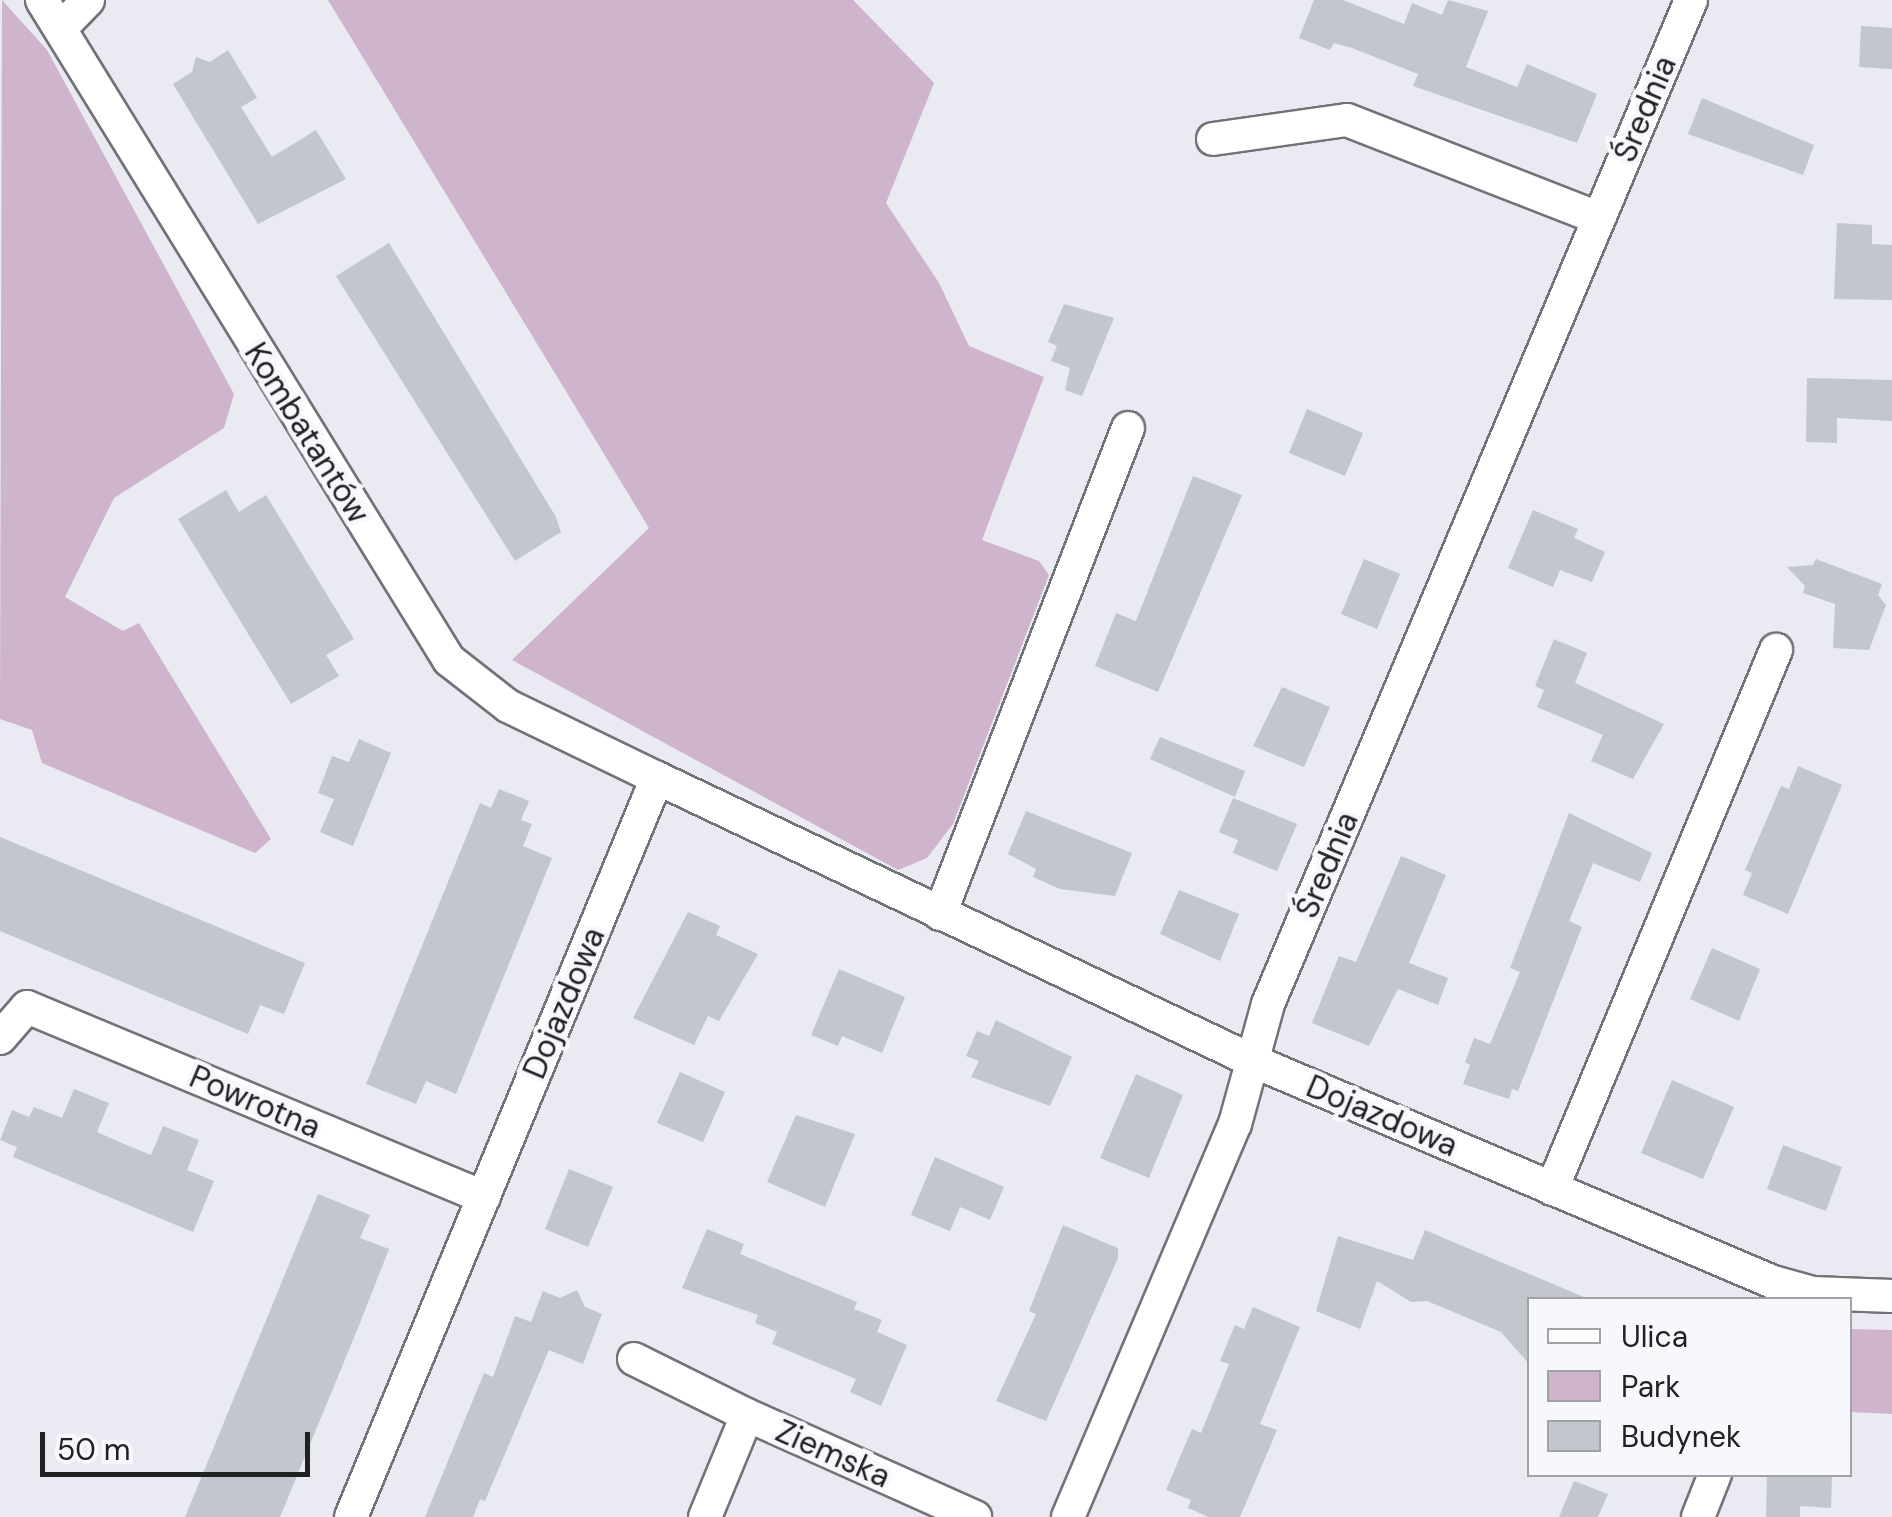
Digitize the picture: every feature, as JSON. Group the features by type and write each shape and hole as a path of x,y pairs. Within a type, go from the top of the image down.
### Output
{"street":[{"name":"Kombatantów","path":"42,0 63,26 450,660 508,706 657,778"},
{"path":"63,26 88,0"},
{"name":"Średnia","path":"1068,1517 1236,1124 1268,1004 1690,0"},
{"path":"1213,139 1346,120 1598,218"},
{"path":"940,914 1128,428"},
{"path":"1552,1189 1776,650"},
{"name":"Dojazdowa","path":"351,1517 657,778 1253,1061 1792,1294 1892,1296"},
{"name":"Powrotna","path":"0,1038 13,1000 484,1197"},
{"name":"Ziemska","path":"634,1359 975,1517"},
{"name":"Ziemska","path":"705,1517 746,1414"},
{"path":"1698,1517 1715,1477"}],"green space":[{"path":"2,0 47,50 234,394 224,428 114,498 65,597 123,631 139,623 271,839 255,853 42,763 32,730 0,719"},
{"path":"328,0 853,0 934,83 886,203 939,283 969,346 1044,377 982,540 1039,561 1049,575 953,824 927,858 898,870 512,660 649,528"},
{"path":"1852,1329 1892,1330 1892,1414 1852,1412"}],"building":[{"path":"1314,0 1343,0 1404,24 1412,3 1442,15 1448,0 1488,11 1466,67 1517,87 1527,64 1597,94 1577,143 1413,86 1418,74 1352,48 1334,43 1330,50 1299,38"},
{"path":"1861,26 1892,28 1892,69 1859,67"},
{"path":"228,50 257,98 241,107 272,157 316,130 346,179 258,224 173,84 192,72 196,57 210,62"},
{"path":"1702,98 1814,145 1803,175 1688,134"},
{"path":"1837,223 1872,225 1872,244 1892,245 1892,300 1834,299"},
{"path":"389,243 556,517 561,532 515,561 336,276"},
{"path":"1064,304 1114,318 1082,396 1065,390 1070,368 1051,361 1057,346 1048,342"},
{"path":"1807,378 1892,380 1892,421 1837,418 1837,443 1806,442"},
{"path":"1307,409 1363,433 1345,476 1289,453"},
{"path":"1193,476 1242,495 1158,692 1095,666 1116,613 1136,621"},
{"path":"226,490 239,512 266,495 354,639 326,655 339,676 291,704 178,519"},
{"path":"1533,510 1578,529 1574,538 1605,552 1592,582 1560,570 1553,587 1508,568"},
{"path":"1364,559 1400,574 1377,629 1341,614"},
{"path":"1816,559 1882,584 1878,595 1886,605 1869,650 1833,648 1835,604 1803,593 1805,586 1787,567 1813,565"},
{"path":"1554,639 1587,653 1575,683 1664,724 1633,779 1591,761 1603,735 1537,707 1544,690 1535,686"},
{"path":"1282,687 1330,707 1304,767 1253,746"},
{"path":"1160,737 1245,771 1235,797 1150,759"},
{"path":"359,739 391,753 353,846 320,832 334,799 318,793 332,756 349,762"},
{"path":"1798,766 1842,785 1788,914 1743,895 1752,873 1745,870 1781,786 1789,789"},
{"path":"499,789 529,801 521,820 532,824 523,846 552,858 456,1094 426,1081 416,1104 366,1084 480,803 491,808"},
{"path":"1233,798 1297,824 1277,871 1233,853 1238,840 1219,832"},
{"path":"1026,811 1132,853 1115,896 1060,889 1033,877 1036,869 1008,854"},
{"path":"1569,813 1652,853 1640,882 1593,863 1569,921 1582,927 1518,1091 1512,1089 1509,1099 1463,1084 1470,1065 1465,1062 1474,1038 1490,1044 1520,972 1510,968"},
{"path":"0,837 305,963 284,1014 260,1005 248,1034 0,931"},
{"path":"1401,856 1446,875 1409,963 1448,978 1438,1005 1398,989 1369,1046 1312,1023 1339,956 1356,962"},
{"path":"1179,890 1239,914 1220,961 1160,934"},
{"path":"688,912 720,926 716,935 758,954 719,1021 708,1016 694,1045 633,1018"},
{"path":"1712,948 1760,969 1739,1021 1690,999"},
{"path":"839,969 905,997 882,1053 842,1036 838,1046 811,1035"},
{"path":"996,1020 1072,1057 1050,1106 971,1077 979,1061 966,1056 977,1031 989,1036"},
{"path":"680,1072 725,1092 703,1142 657,1123"},
{"path":"1136,1074 1183,1095 1149,1178 1100,1158"},
{"path":"1672,1080 1734,1107 1703,1179 1641,1153"},
{"path":"74,1089 109,1103 97,1132 124,1144 151,1155 163,1126 199,1140 187,1170 214,1181 193,1232 13,1157 17,1147 0,1140 12,1110 29,1117 34,1107 62,1118"},
{"path":"796,1115 855,1134 825,1207 767,1182"},
{"path":"1783,1145 1842,1167 1826,1211 1767,1189"},
{"path":"935,1157 1004,1187 990,1220 960,1207 950,1231 911,1215"},
{"path":"569,1169 613,1187 588,1247 545,1229"},
{"path":"318,1194 370,1215 360,1238 389,1249 360,1323 280,1517 185,1517"},
{"path":"1063,1225 1118,1248 1118,1258 1046,1421 996,1401 1036,1314 1029,1311"},
{"path":"707,1229 744,1244 740,1254 857,1302 854,1309 882,1320 877,1332 907,1345 881,1406 850,1392 856,1379 772,1344 777,1332 755,1323 758,1315 682,1288"},
{"path":"1425,1230 1584,1297 1527,1297 1527,1362 1501,1332 1427,1301 1411,1302 1377,1281 1360,1329 1316,1311 1338,1236 1413,1260"},
{"path":"577,1290 585,1307 602,1314 583,1364 549,1350 485,1501 480,1499 473,1517 425,1517 484,1373 493,1377 515,1316 531,1322 543,1291 560,1298"},
{"path":"1253,1307 1300,1327 1260,1424 1277,1430 1240,1517 1209,1517 1188,1508 1191,1500 1166,1490 1192,1429 1201,1433 1229,1364 1220,1361 1235,1325 1244,1329"},
{"path":"1767,1477 1832,1477 1831,1508 1800,1506 1800,1517 1766,1517"},
{"path":"1574,1481 1608,1494 1598,1517 1559,1517"}]}
